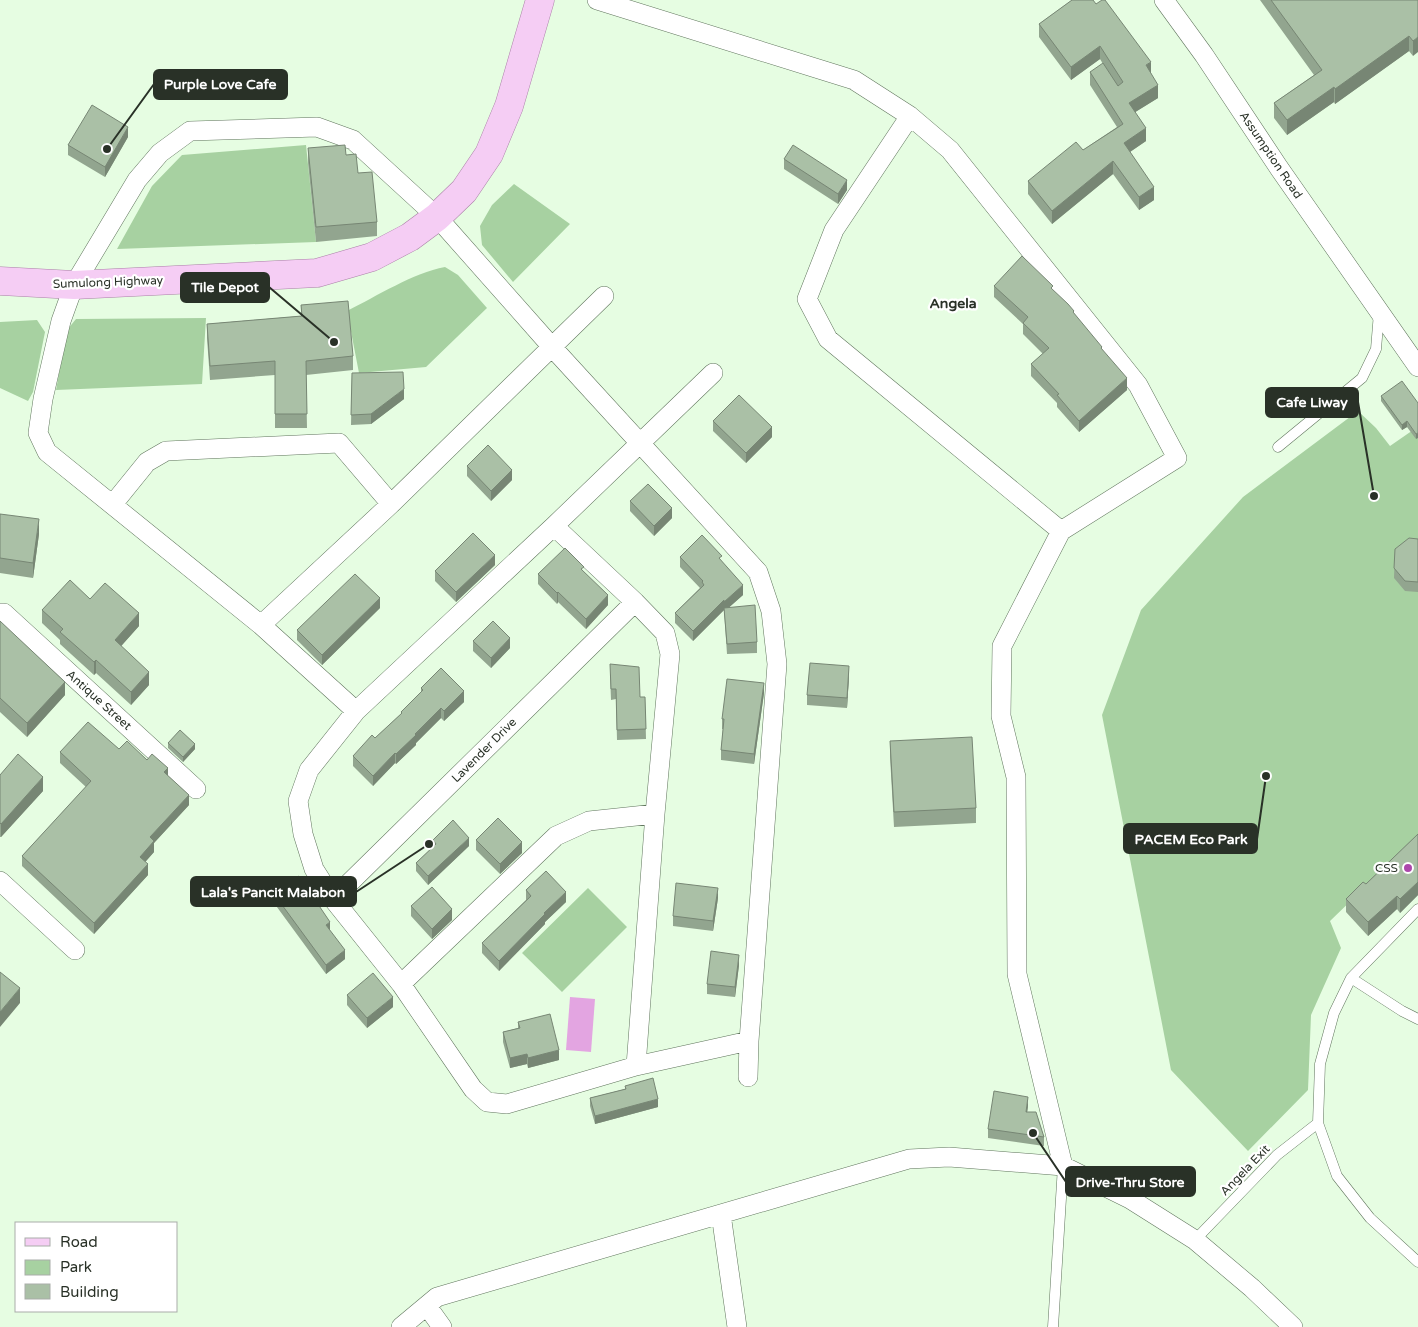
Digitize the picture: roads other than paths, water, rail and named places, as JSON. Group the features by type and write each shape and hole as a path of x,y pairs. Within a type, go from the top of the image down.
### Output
{"main road":[{"name":"Sumulong Highway","path":"0,281 74,285 317,273 372,258 410,237 438,217 464,191 489,154 509,106 540,0"}],"street":[{"path":"597,0 854,80 910,116 950,150 1138,385 1177,458 1061,531 1002,646 1001,716 1016,777 1017,974 1063,1166"},
{"name":"Assumption Road","path":"1164,0 1204,55 1278,168 1418,367"},
{"path":"910,116 834,230 807,299 828,339 1061,531"},
{"path":"356,711 261,624 47,452 38,433 43,398 61,321 74,285 137,180 160,153 190,131 318,127 353,140 438,217 552,348 758,572 771,611 777,664 749,1041 748,1077"},
{"path":"261,624 391,504 604,296"},
{"path":"713,373 554,526 356,711 310,770 298,802 303,834 314,869 333,899 401,984 473,1089 487,1102 507,1104 636,1066 749,1041"},
{"path":"113,504 147,462 166,451 339,443 391,504"},
{"path":"554,526 665,633 670,654 655,814 636,1066"},
{"name":"Lavender Drive","path":"333,899 635,602"},
{"name":"Antique Street","path":"0,612 4,613 196,789"},
{"path":"401,984 556,836 589,820 655,814"},
{"path":"3,889 75,950"},
{"path":"401,1327 437,1297 909,1159 949,1157 1063,1166 1130,1199 1195,1240 1252,1288 1293,1327"},
{"path":"721,1214 737,1327"},
{"path":"427,1306 442,1327"}],"lane":[{"path":"1278,447 1362,378 1376,348 1379,310"},
{"path":"1418,909 1351,978 1334,1013 1320,1064 1318,1123 1337,1176 1370,1218 1418,1262"},
{"path":"1351,978 1402,1011 1418,1019"},
{"name":"Angela Exit","path":"1195,1240 1277,1155 1318,1123"},
{"path":"1053,1327 1063,1166"}],"place":[{"name":"Purple Love Cafe","path":"107,149"},
{"name":"Tile Depot","path":"334,342"},
{"name":"Cafe Liway","path":"1374,496"},
{"name":"PACEM Eco Park","path":"1266,776"},
{"name":"Lala's Pancit Malabon","path":"429,844"},
{"name":"CSS","path":"1408,868"},
{"name":"Drive-Thru Store","path":"1033,1133"}],"district":[{"name":"Angela","path":"953,303"}]}
